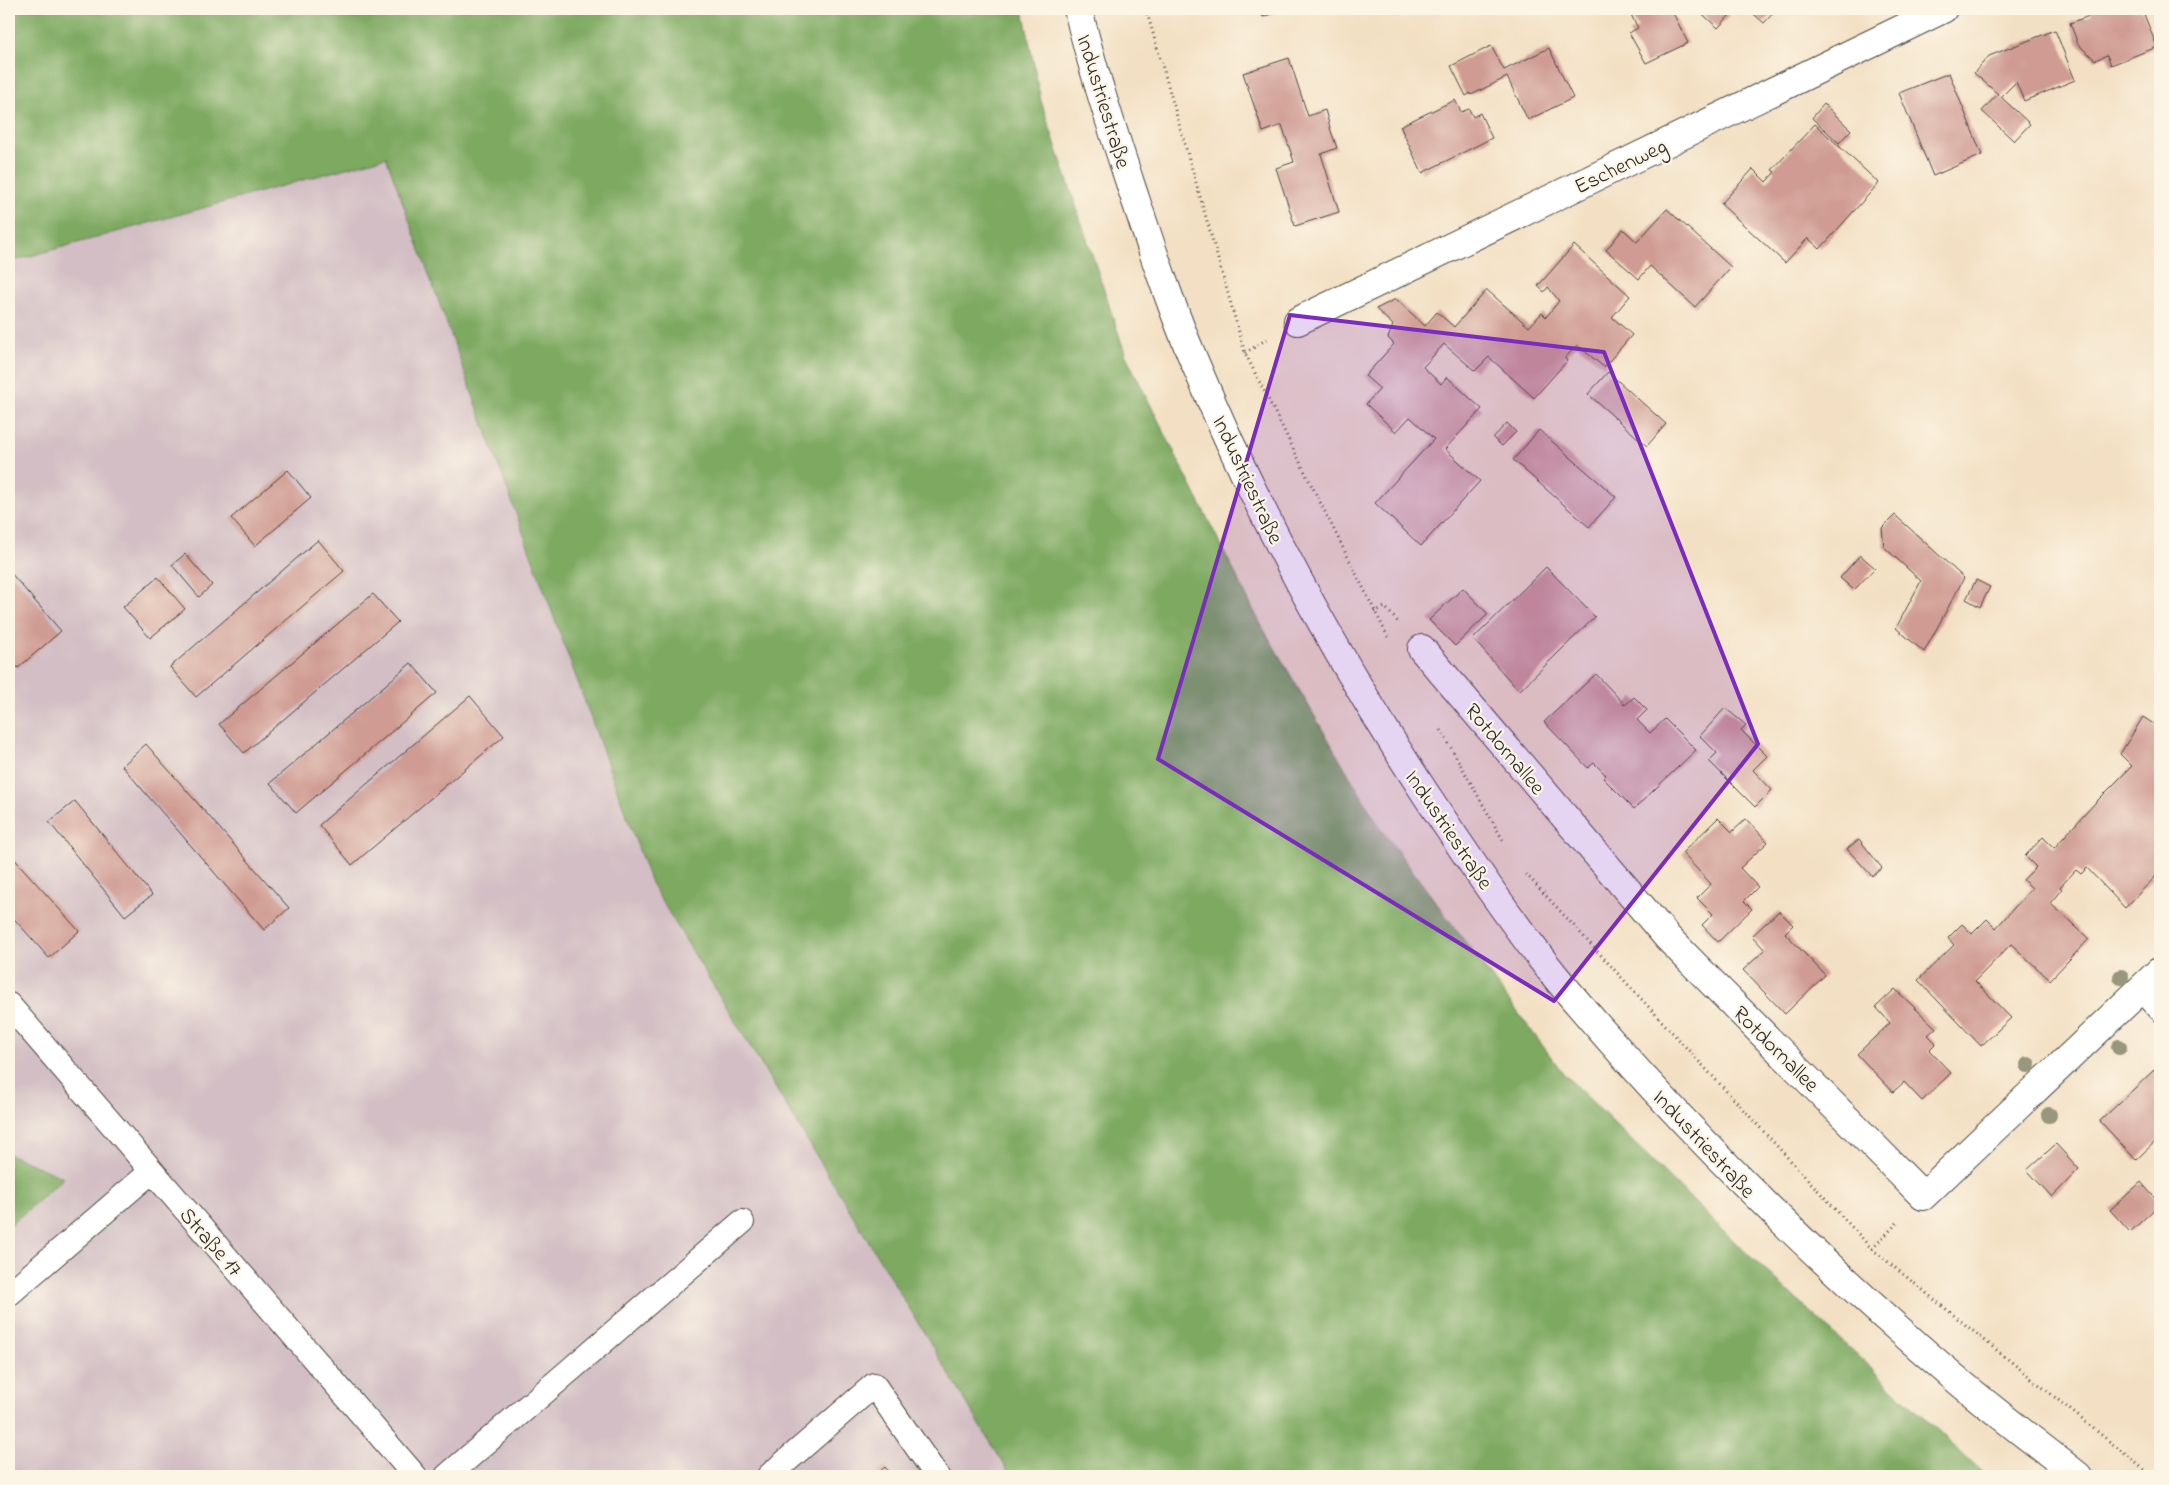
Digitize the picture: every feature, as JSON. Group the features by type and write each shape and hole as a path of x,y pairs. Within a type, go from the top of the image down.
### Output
{"main road":[{"name":"Industriestraße","path":"1078,9 1091,63 1150,243 1194,361 1241,465 1299,584 1392,743 1480,876 1558,979 1664,1101 1745,1187 1843,1280 1959,1382 2078,1476"},
{"name":"Eschenweg","path":"1298,321 1943,9"},
{"name":"Rotdornallee","path":"1422,649 1668,938 1923,1196 2151,980"}],"lane":[{"path":"2151,980 2160,1009"},
{"name":"Straße 17","path":"9,1005 415,1476"},
{"path":"9,1294 152,1171"},
{"path":"448,1476 742,1222"},
{"path":"769,1476 874,1385 937,1476"}],"highlighted area":[{"path":"1290,315 1604,352 1758,744 1554,1001 1158,759"}],"shaded area":[{"path":"386,157 651,883 1011,1476 9,1476 9,262"}],"green space":[{"path":"9,9 1023,9 1041,101 1126,356 1260,623 1379,826 1563,1073 1737,1244 1987,1476 1011,1476 651,883 386,157 9,262"},
{"path":"9,1154 64,1178 9,1226"}],"building":[{"path":"1244,9 1285,9 1263,17 1260,10 1246,14"},
{"path":"1628,9 1671,9 1688,43 1646,63 1629,33 1638,28"},
{"path":"1697,9 1722,9 1729,16 1718,28"},
{"path":"1748,9 1777,9 1764,23"},
{"path":"2100,9 2142,9 2157,47 2111,65 2107,55 2095,60 2078,44 2070,23 2092,15 2090,12"},
{"path":"2055,30 2075,80 2024,101 2016,82 2001,97 2030,124 2014,141 1982,111 1998,94 1974,73 1989,56"},
{"path":"1491,46 1504,70 1549,48 1573,98 1528,120 1507,77 1466,96 1451,66"},
{"path":"1289,58 1308,116 1325,110 1337,148 1321,154 1339,212 1295,226 1276,168 1294,162 1282,125 1263,132 1243,73"},
{"path":"1949,73 1982,155 1933,176 1899,93"},
{"path":"1455,100 1461,112 1469,109 1473,117 1480,113 1492,138 1422,173 1400,126"},
{"path":"1824,104 1851,130 1839,143 1812,118"},
{"path":"1815,124 1879,183 1820,249 1808,238 1785,263 1721,204 1753,169 1766,182 1775,172 1772,170"},
{"path":"1667,209 1731,267 1695,307 1650,266 1639,279 1606,250 1623,229 1637,242"},
{"path":"1574,245 1630,296 1612,317 1632,335 1604,367 1577,345 1565,358 1567,361 1534,398 1489,357 1475,371 1444,344 1423,367 1441,384 1447,377 1482,409 1445,449 1480,481 1421,546 1375,503 1434,439 1410,417 1396,432 1366,404 1380,389 1365,376 1394,344 1388,338 1393,325 1376,309 1396,299 1425,326 1437,312 1454,327 1487,290 1529,327 1542,313 1546,317 1559,301 1548,287 1544,292 1538,286"},
{"path":"1608,372 1666,424 1647,446 1588,394"},
{"path":"1507,423 1516,432 1502,446 1493,438"},
{"path":"1539,430 1616,497 1589,527 1513,460"},
{"path":"288,470 311,498 255,546 231,518"},
{"path":"1895,515 1964,578 1924,652 1896,628 1921,581 1884,547 1882,528"},
{"path":"318,540 344,571 196,697 170,667"},
{"path":"185,554 212,585 199,597 172,565"},
{"path":"1860,555 1875,568 1854,590 1840,578"},
{"path":"1546,567 1595,617 1519,691 1473,639"},
{"path":"9,571 61,631 18,668 9,657"},
{"path":"158,577 185,609 150,638 123,607"},
{"path":"1976,580 1990,587 1980,607 1966,599"},
{"path":"1463,588 1488,614 1455,646 1429,620"},
{"path":"373,594 398,622 244,753 219,724"},
{"path":"411,663 437,693 296,813 270,783"},
{"path":"1596,674 1625,705 1634,697 1647,710 1637,720 1650,733 1665,719 1696,750 1634,809 1603,778 1606,775 1594,763 1588,768 1544,722"},
{"path":"470,696 504,736 352,865 319,825"},
{"path":"1725,708 1746,725 1741,730 1767,756 1753,770 1772,790 1755,807 1709,761 1717,753 1700,736"},
{"path":"2143,717 2160,728 2160,872 2125,908 2087,868 2081,874 2076,870 2060,887 2062,889 2050,903 2089,939 2050,980 2011,944 1975,981 2011,1018 1981,1046 1918,980 1954,945 1948,938 1962,924 1972,934 1987,919 1996,928 2032,888 2023,880 2036,867 2025,856 2043,837 2054,848 2132,766 2120,754"},
{"path":"146,744 289,908 264,930 122,766"},
{"path":"75,801 152,895 125,916 49,822"},
{"path":"1718,818 1732,832 1746,819 1768,842 1740,868 1758,887 1744,901 1752,909 1718,942 1702,925 1713,914 1697,898 1711,884 1682,853"},
{"path":"1859,839 1882,868 1872,876 1847,849"},
{"path":"9,853 79,931 49,958 9,913"},
{"path":"1779,911 1793,925 1785,933 1825,975 1785,1014 1743,970 1765,950 1752,936"},
{"path":"1895,989 1936,1028 1928,1035 1936,1043 1929,1050 1951,1073 1922,1101 1904,1082 1893,1092 1857,1054 1890,1023 1876,1007"},
{"path":"2154,1070 2160,1077 2160,1137 2136,1160 2100,1121"},
{"path":"2056,1144 2079,1169 2052,1197 2027,1170"},
{"path":"2141,1182 2160,1204 2130,1232 2110,1210"},
{"path":"885,1467 893,1476 874,1476"}]}
